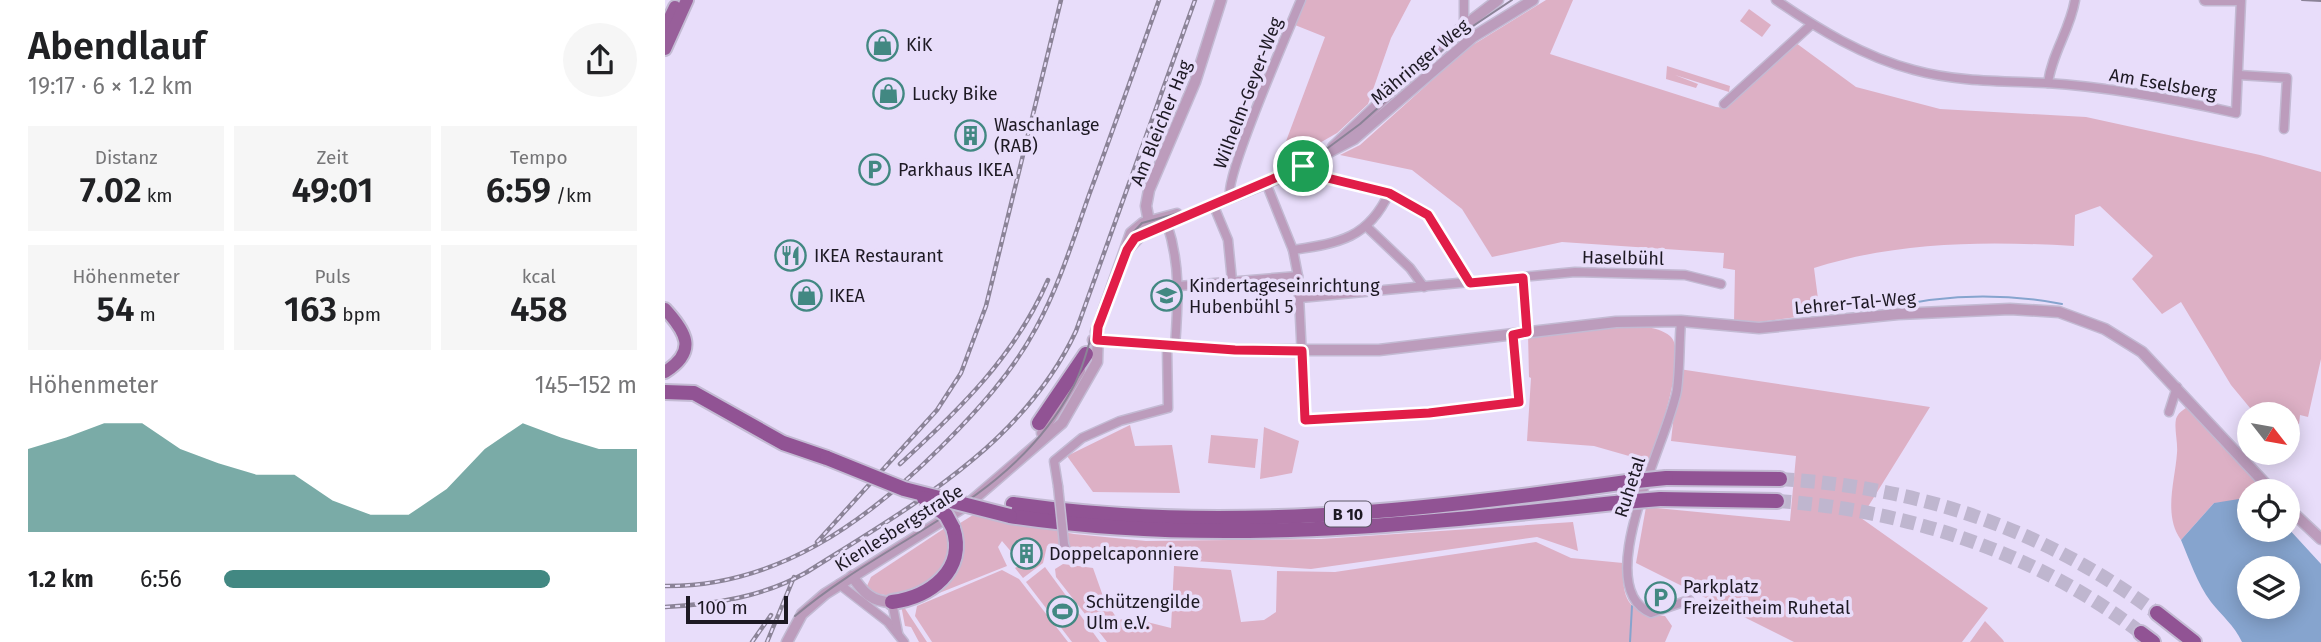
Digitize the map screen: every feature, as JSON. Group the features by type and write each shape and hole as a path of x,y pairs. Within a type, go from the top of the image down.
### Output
{"highway":[{"path":"1039,423 1086,354"},
{"name":"B 10","path":"665,392 694,393 802,452 827,458 904,489 1011,510 1143,530 1303,531 1469,519 1660,499 1777,501"},
{"name":"B 10","path":"1011,510 1144,518 1301,518 1461,505 1666,478 1780,479"},
{"path":"892,602 923,592 946,576 957,548 953,528 937,506 904,489"},
{"path":"2157,613 2194,642"}],"main road":[{"path":"665,28 678,0"},
{"path":"665,49 687,0"},
{"path":"665,309 684,332 686,348 677,363 665,372"}],"street":[{"name":"Am Bleicher Hag","path":"1150,226 1146,206 1149,190 1195,82 1221,0"},
{"name":"Wilhelm-Geyer-Weg","path":"1230,197 1230,186 1246,138 1301,0"},
{"path":"1464,0 1465,24 1473,37"},
{"name":"Mähringer Weg","path":"1330,149 1348,129 1465,24 1498,0"},
{"name":"Mähringer Weg","path":"1150,226 1167,224 1265,183 1303,166 1357,136 1428,72 1473,37 1532,0"},
{"name":"Am Eselsberg","path":"1776,0 1812,24 1863,51 1913,70 1977,81 2047,83 2152,96 2236,113 2239,0"},
{"path":"2047,83 2054,52 2069,22 2075,0"},
{"path":"2205,0 2239,0"},
{"path":"1724,104 1812,24"},
{"name":"Am Eselsberg","path":"2239,75 2287,78 2284,129"},
{"path":"1303,166 1311,174 1389,193 1428,215 1470,283"},
{"path":"1265,183 1293,250 1298,276 1305,420 1429,413 1519,402 1513,335"},
{"path":"1293,250 1327,245 1367,227 1380,214 1389,193"},
{"path":"1213,204 1228,240 1232,281"},
{"name":"Mähringer Weg","path":"1150,226 1201,209"},
{"path":"1066,549 1054,461 1070,446 1120,421 1168,408 1171,346 1179,286 1174,245 1167,224"},
{"name":"Kienlesbergstraße","path":"787,642 805,611 839,584 967,505 1062,423 1098,359 1095,340 1098,327 1132,231 1150,226"},
{"path":"1367,227 1410,268 1424,287"},
{"name":"Haselbühl","path":"1300,298 1575,272 1685,275 1721,284"},
{"path":"1179,286 1298,276"},
{"path":"1523,278 1527,332"},
{"name":"Lehrer-Tal-Weg","path":"1095,340 1302,351 1379,350 1616,322 1681,321 1759,328 1898,314 2010,309 2059,312 2089,321 2125,339 2177,387 2261,479"},
{"name":"Ruhetal","path":"1681,321 1677,390 1634,525 1626,577 1633,601 1651,613 1689,600"},
{"path":"1086,354 1095,340"},
{"name":"Kienlesbergstraße","path":"1035,445 1068,396 1086,354"},
{"path":"2169,412 2177,387"},
{"path":"2300,519 2321,539"},
{"path":"852,576 867,595 881,602 892,602"},
{"path":"839,584 888,622 904,642"},
{"path":"888,622 892,602"},
{"path":"892,602 898,634"}],"shaded area":[{"path":"1305,0 1411,0 1391,38 1368,104 1337,133 1276,168 1325,37 1295,25"},
{"path":"1546,0 1573,0 1550,54 1716,107 1725,108 1796,43 1856,87 1940,109 2086,117 2260,155 2321,172 2321,359 2308,417 2300,415 2300,402 2245,402 2231,385 2181,302 2162,314 2132,279 2153,256 2100,206 2075,215 2074,246 1943,245 1878,252 1814,268 1820,314 1759,322 1734,322 1735,270 1723,268 1724,253 1562,242 1492,257 1462,209 1412,170 1340,155 1360,145 1468,48"},
{"path":"1749,9 1771,25 1762,37 1740,21"},
{"path":"1667,66 1730,86 1729,92 1675,75 1698,84 1696,88 1666,79"},
{"path":"1617,325 1665,332 1675,345 1676,359 1670,397 1650,462 1594,446 1527,441 1531,378 1528,334"},
{"path":"1679,369 1930,407 1861,518 1988,608 1962,642 1794,642 1636,563 1646,507 1790,521 1796,456 1671,441"},
{"path":"2187,407 2237,461 2237,466 2241,466 2253,479 2237,479 2237,502 2214,503 2181,540 2171,509 2177,453 2175,427 2179,414"},
{"path":"1130,425 1135,446 1172,445 1180,493 1093,492 1067,456"},
{"path":"1264,427 1299,441 1292,473 1260,479"},
{"path":"1211,435 1258,439 1255,468 1208,463"},
{"path":"973,515 1074,534 1146,541 1321,539 1573,522 1578,551 1537,537 1311,569 1121,556 1090,562 1074,556 1070,547 1047,546 1043,563 1023,578 1015,568 1032,558 1034,550 1028,548 1014,555 1002,541 998,547 1007,566 904,607 927,642 919,642 911,627 905,626 901,605 939,587 957,525"},
{"path":"945,528 949,544 947,558 940,571 929,582 900,594 885,595 870,591 867,586 871,577"},
{"path":"1536,542 1571,558 1623,563 1624,587 1630,603 1643,612 1665,616 1672,626 1665,642 1107,642 1056,577 1055,569 1063,564 1093,568 1104,599 1118,620 1131,618 1171,628 1174,566 1231,570 1241,622 1264,620 1276,612 1277,571 1335,572"},
{"name":"Schützengilde Ulm e.V.","path":"1045,567 1100,642 1072,642 1026,582"},
{"path":"1002,570 1019,579 1068,642 932,642 915,616 917,606"},
{"path":"1985,621 2003,640 2004,642 1970,642"}],"water":[{"path":"2237,499 2237,542 2300,541 2321,564 2321,642 2242,642 2206,595 2181,540 2214,503"}],"waterway":[{"path":"1884,309 1928,300 1973,297 2018,298 2062,304"},
{"path":"1630,642 1632,606"}],"tunnel":[{"path":"1780,479 1882,491 1979,518 2070,558 2114,583 2157,613"},
{"path":"1777,501 1875,514 1969,540 2058,580 2141,633"}],"tram line":[{"path":"795,616 831,588 946,516 1016,462 1046,428 1072,389 1127,239 1142,223 1197,208 1280,175 1317,156 1360,124 1458,36 1512,0"},
{"path":"2302,0 2321,1"}],"railway":[{"path":"817,542 937,410 961,373 986,306 1061,0"},
{"path":"665,586 706,583 744,575 781,562 850,525 912,475 993,391 1027,345 1052,296 1159,0"},
{"path":"665,607 739,598 773,588 807,572 885,523 960,470 1026,408 1053,371 1076,331 1195,0"},
{"path":"900,464 944,423 984,380 1019,333 1048,280"},
{"path":"767,642 794,577"},
{"path":"752,642 771,615"}],"place":[{"name":"KiK","path":"883,45"},
{"name":"Lucky Bike","path":"889,94"},
{"name":"Waschanlage (RAB)","path":"971,135"},
{"name":"Parkhaus IKEA","path":"875,170"},
{"name":"IKEA Restaurant","path":"791,256"},
{"name":"IKEA","path":"806,296"},
{"name":"Kindertageseinrichtung Hubenbühl 5","path":"1166,296"},
{"name":"Doppelcaponniere","path":"1026,554"},
{"name":"Parkplatz Freizeitheim Ruhetal","path":"1660,597"},
{"name":"Schützengilde Ulm e.V.","path":"1063,612"}],"route":[{"path":"1303,166 1311,174 1389,193 1428,215 1470,283 1523,278 1527,332 1513,335 1519,402 1429,413 1305,420 1302,351 1175,347 1097,340 1098,327 1127,250 1135,238 1303,166"}]}
